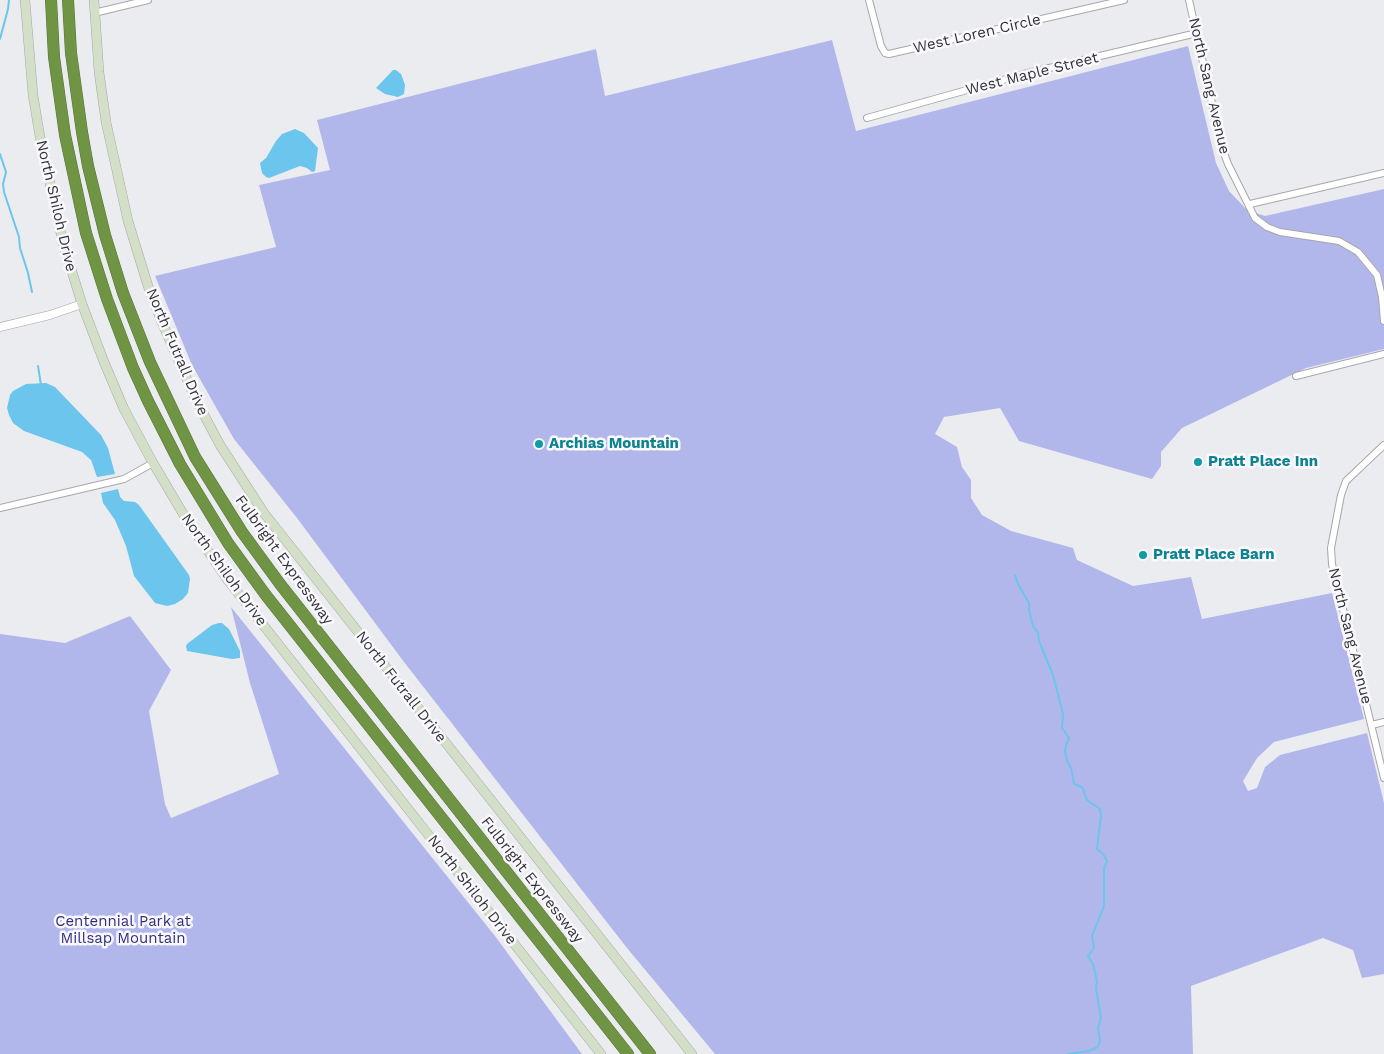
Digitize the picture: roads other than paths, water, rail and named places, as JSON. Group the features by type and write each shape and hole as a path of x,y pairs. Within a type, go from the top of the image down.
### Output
{"highway":[{"path":"51,0 54,57 64,135 86,233 107,300 126,350 148,401 180,464 224,537 265,594 628,1054"},
{"name":"Fulbright Expressway","path":"68,0 72,53 82,132 88,166 105,235 146,353 177,421 196,456 242,532 280,584 650,1054"}],"main road":[{"name":"North Shiloh Drive","path":"25,0 33,95 57,219 82,304 104,362 124,409 153,464 185,517 227,579 601,1054"},
{"name":"North Futrall Drive","path":"94,0 99,72 106,122 116,172 133,237 148,286 179,364 220,445 242,481 282,537 692,1054"}],"street":[{"path":"94,13 148,0"},
{"name":"West Loren Circle","path":"870,0 882,50 889,54 1124,0"},
{"name":"North Sang Avenue","path":"1189,0 1222,148 1228,164 1256,218 1267,227 1280,232 1339,241 1358,252 1377,275 1382,297 1384,321"},
{"name":"West Maple Street","path":"867,118 1024,74 1197,34"},
{"path":"1250,204 1384,173"},
{"path":"0,327 50,315 82,304"},
{"path":"1296,376 1384,354"},
{"name":"North Sang Avenue","path":"1384,445 1346,481 1341,495 1332,548 1332,564 1384,778"},
{"path":"0,508 124,479 153,464"},
{"path":"1372,725 1384,722"}],"waterway":[{"path":"0,39 9,0"},
{"path":"0,154 6,172 3,184 4,192 19,237 20,248 32,292"},
{"path":"38,366 41,385"},
{"path":"1015,575 1029,603 1033,626 1038,633 1039,641 1053,675 1063,714 1062,728 1069,738 1065,751 1074,784 1082,787 1087,800 1100,809 1101,816 1097,849 1107,861 1104,868 1104,906 1092,936 1094,948 1088,956 1093,964 1097,981 1096,989 1101,1018 1098,1028 1100,1040 1098,1047 1089,1051 1068,1054"}],"place":[{"name":"Archias Mountain","path":"539,444"},
{"name":"Pratt Place Inn","path":"1198,462"},
{"name":"Pratt Place Barn","path":"1143,555"}],"park label":[{"name":"Centennial Park at Millsap Mountain","path":"123,930"}]}
